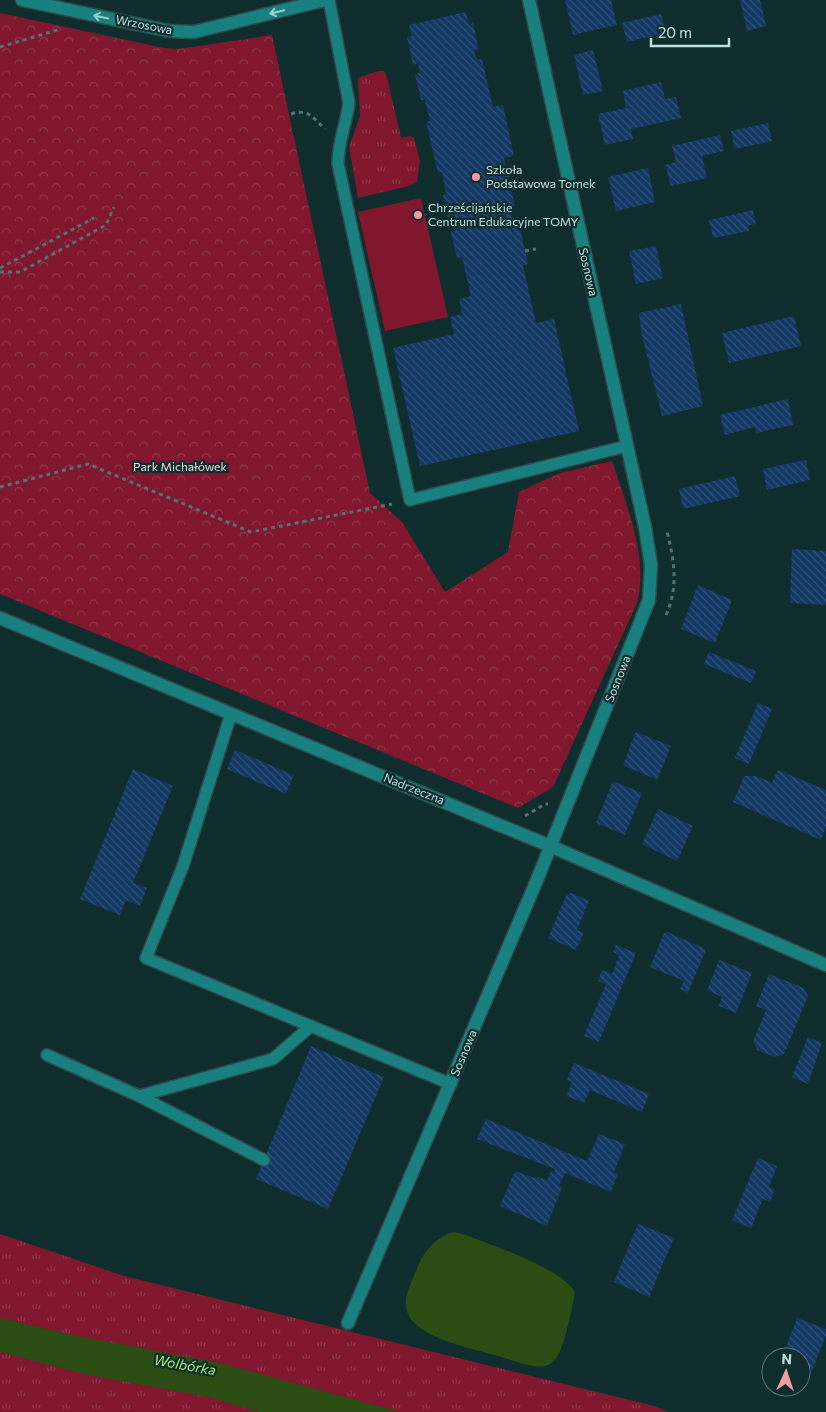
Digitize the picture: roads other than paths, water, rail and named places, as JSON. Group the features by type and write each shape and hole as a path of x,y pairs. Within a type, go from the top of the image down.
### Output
{"street":[{"name":"Wrzosowa","path":"22,0 169,31 194,32 325,0"},
{"name":"Sosnowa","path":"348,1322 451,1084 550,846 649,600 651,565 645,527 529,0"},
{"name":"Nadrzeczna","path":"0,618 550,846 826,965"}],"lane":[{"path":"329,0 349,103 347,120 338,144 338,164 410,500 627,446"},
{"path":"231,714 183,866 146,958 451,1084"},
{"path":"139,1096 273,1059 311,1026"},
{"path":"47,1055 139,1096 264,1160"}],"water":[{"path":"454,1232 526,1259 543,1267 569,1284 575,1293 564,1340 553,1362 542,1366 528,1365 448,1342 422,1329 412,1321 407,1311 406,1301 410,1285 419,1264 430,1246"},
{"name":"Wolbórka","path":"0,1318 72,1335 216,1362 400,1412 258,1412 209,1397 88,1375 0,1352"}],"place":[{"name":"Szkoła Podstawowa Tomek","path":"476,177"},
{"name":"Chrześcijańskie Centrum Edukacyjne TOMY","path":"418,215"}],"park label":[{"name":"Park Michałówek","path":"180,467"}]}
